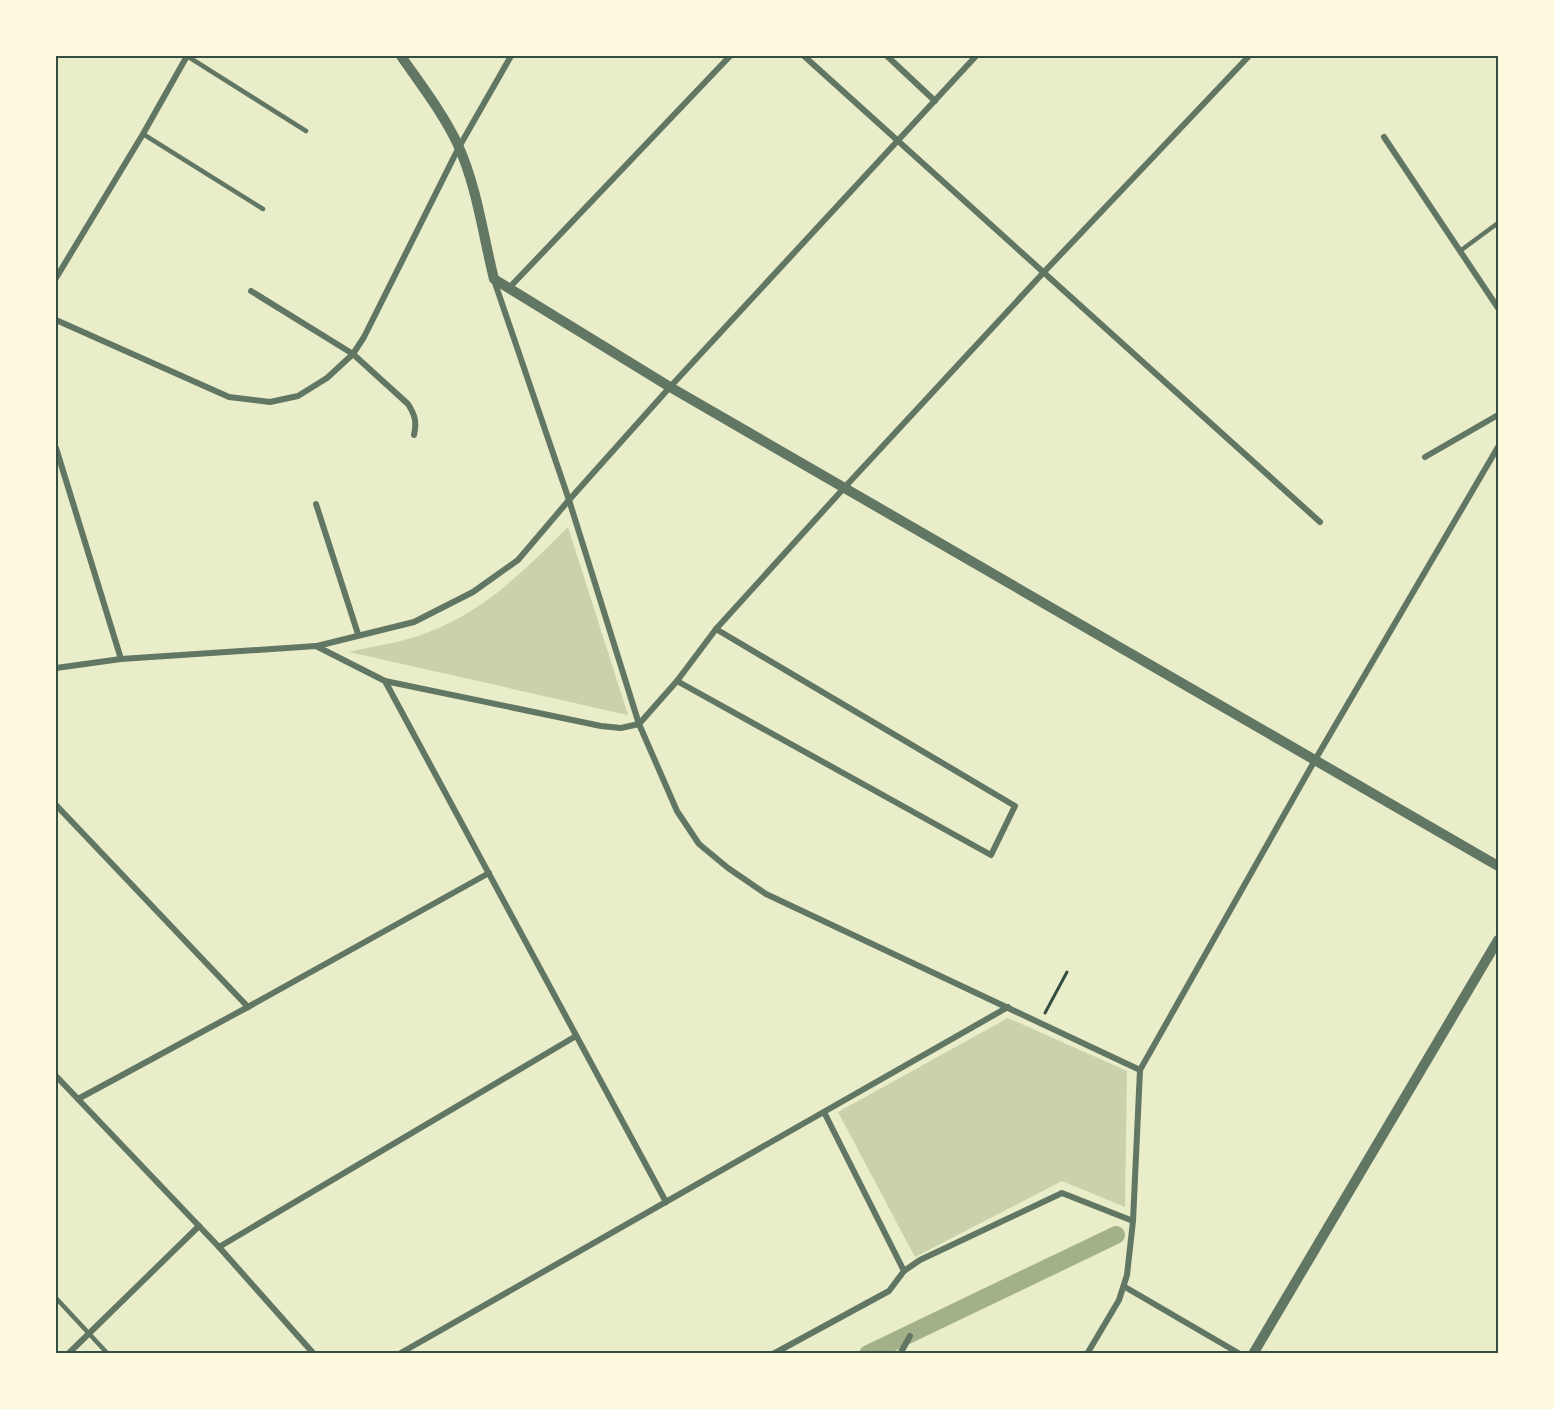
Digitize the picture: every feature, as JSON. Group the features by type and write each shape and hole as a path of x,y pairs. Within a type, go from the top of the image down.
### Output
{"street":[{"path":"56,278 187,56"},
{"path":"401,56 442,115 459,147 472,186 494,279 569,500 639,724 677,811 699,844 728,868 766,894 1140,1070"},
{"path":"56,320 229,397 270,402 298,396 327,378 353,354 364,338 459,147 511,56"},
{"path":"509,288 730,56"},
{"path":"804,56 1320,522"},
{"path":"887,56 934,101"},
{"path":"56,668 121,659 316,646 414,622 473,592 518,560 670,387 976,56"},
{"path":"316,646 385,681 602,726 621,728 639,724 677,681 716,629 844,488 1044,272 1249,56"},
{"path":"1384,137 1498,308"},
{"path":"494,279 670,387 1498,866"},
{"path":"251,291 353,354 408,404 417,423 414,435"},
{"path":"1425,457 1498,415"},
{"path":"1087,1353 1125,1287 1132,1221 1140,1070 1315,760 1498,447"},
{"path":"56,448 121,659"},
{"path":"316,504 358,634"},
{"path":"677,681 991,855 1015,806 716,629"},
{"path":"385,681 666,1202"},
{"path":"56,805 248,1007"},
{"path":"78,1099 489,873"},
{"path":"1254,1353 1498,940"},
{"path":"399,1353 1008,1007"},
{"path":"219,1247 576,1036"},
{"path":"56,1076 219,1247 314,1353"},
{"path":"824,1112 904,1271"},
{"path":"773,1353 889,1291 904,1271 920,1260 1062,1193 1132,1221"},
{"path":"68,1353 199,1226"},
{"path":"1125,1287 1240,1353"},
{"path":"900,1353 910,1336"}],"lane":[{"path":"187,56 306,131"},
{"path":"143,134 263,209"},
{"path":"1460,251 1498,223"},
{"path":"56,1298 108,1353"}],"path":[{"path":"1040,1023 1067,972"}],"green space":[{"path":"568,527 628,715 349,652 400,641 450,623 504,587"},
{"path":"1008,1018 1127,1071 1125,1207 1062,1181 915,1257 838,1112"}],"waterway":[{"path":"868,1354 1116,1235"}]}
